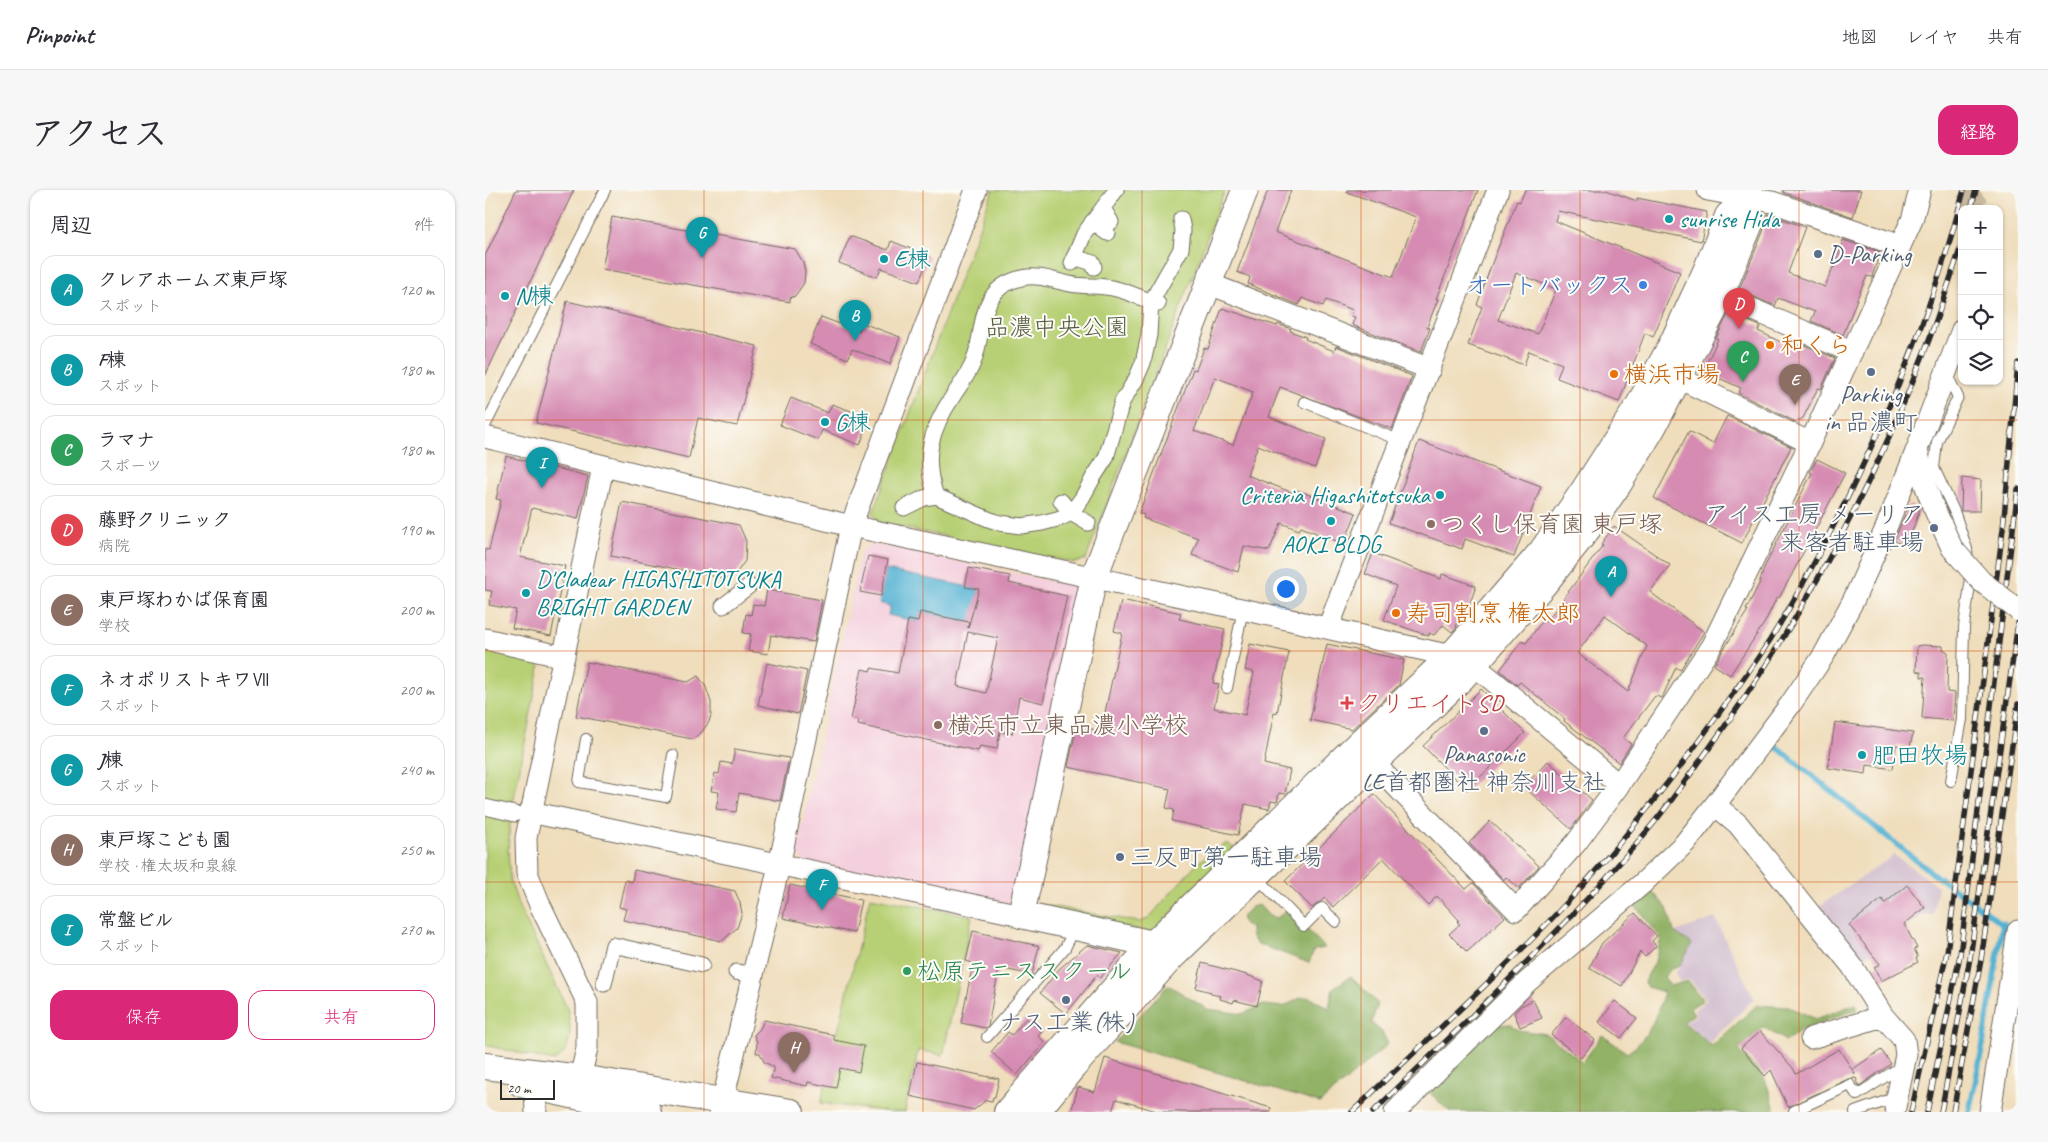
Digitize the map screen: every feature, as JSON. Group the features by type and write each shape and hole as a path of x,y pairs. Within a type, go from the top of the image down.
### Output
{"street":[{"path":"721,1107 779,866 851,526 976,190"},
{"path":"1116,190 1080,240 1073,260 1093,263 1105,281 1155,303"},
{"path":"1021,915 1095,577 1245,190"},
{"path":"1328,628 1498,190"},
{"path":"1708,190 1748,194 1900,246"},
{"path":"1365,754 1516,910 1577,843 1619,785 1712,645 1810,444 1912,220 1920,190"},
{"path":"1007,1112 1162,951 1463,661 1608,454 1640,403 1669,373 1709,291 1749,226 1748,194"},
{"path":"1092,222 1109,228 1103,208"},
{"path":"904,508 924,498 936,496 988,519 1009,525 1021,526 1061,518 1066,507 1082,498 1106,458 1122,402 1137,380 1143,363 1155,303 1181,249 1183,230 1181,218"},
{"path":"936,496 929,466 931,442 945,409 967,376 973,363 982,319 989,301 1002,287 1021,278 1033,276 1081,287 1105,281"},
{"path":"1207,284 1430,369"},
{"path":"1709,291 1851,352"},
{"path":"1395,1112 1527,982 1643,883 1685,843 1791,705 1824,655 1854,599 1878,546 1917,449 1958,340"},
{"path":"1669,373 1810,444"},
{"path":"485,437 851,526 1243,609 1463,661 1619,785"},
{"path":"1917,449 1925,484 1952,548 1981,580 2018,610"},
{"path":"578,1088 587,1048 587,1002 540,905 527,873 523,813 564,657 603,467"},
{"path":"1066,507 1088,523"},
{"path":"723,606 749,586"},
{"path":"485,639 564,657"},
{"path":"1036,1112 1162,951 1256,876 1365,754"},
{"path":"1715,805 1738,824 1846,959 1883,1016 1904,1040 1905,1064 1896,1102"},
{"path":"485,807 523,813 1021,915 1075,927 1162,951"},
{"path":"1990,1112 2018,931"},
{"path":"605,984 613,946 702,965"},
{"path":"1811,1038 1883,1016"},
{"path":"485,1066 578,1088 648,1112"},
{"path":"485,1073 535,1100 578,1088 721,1107 791,1112"}],"lane":[{"path":"485,426 605,190"},
{"path":"1945,371 1958,398 1937,442 1934,468 1954,511 1967,549 1970,585 1964,626 1962,719 1951,781"},
{"path":"1304,402 1401,441"},
{"path":"1227,688 1243,609"},
{"path":"586,739 579,782 666,797 673,756"},
{"path":"1256,876 1304,926 1323,908 1336,922"},
{"path":"987,1037 1065,948 1075,927"},
{"path":"1793,1111 1850,1085 1857,1095 1905,1064"},
{"path":"1855,1112 1896,1102"}],"shaded area":[{"name":"横浜市立東品濃小学校","path":"873,544 1077,586 1080,596 1013,901 1003,905 806,863 796,853 861,551"},
{"path":"1894,855 1938,886 1933,915 1924,914 1857,963 1815,909"},
{"path":"1715,918 1754,999 1709,1043 1685,1022 1697,1015 1694,1010 1706,1000 1689,979 1680,982 1675,974 1692,945 1675,932"}],"green space":[{"name":"品濃中央公園","path":"993,190 1225,190 1086,559 1075,563 880,523 873,513"},
{"path":"485,644 533,655 540,667 511,813 508,849 510,880 519,907 567,1008 570,1038 565,1051 554,1061 485,1045"},
{"path":"1227,843 1235,849 1152,932 1041,912 1033,903 1139,922 1148,919 1197,863"},
{"path":"1648,887 1667,908 1674,932 1692,944 1681,964 1671,969 1664,977 1670,986 1688,981 1703,1000 1690,1008 1694,1014 1683,1022 1712,1046 1757,1005 1789,1007 1816,1019 1856,1004 1858,1009 1801,1030 1786,1041 1763,1027 1738,1049 1765,1079 1776,1112 1450,1112 1428,1091 1497,1025 1510,1024 1518,1030 1546,1034 1583,1062 1602,1035 1627,1053 1634,1048 1651,1027 1664,992 1647,987 1644,982 1655,962 1661,938 1632,902"},
{"name":"松原テニススクール","path":"870,897 972,916 943,1055 918,1050 905,1112 890,1112 821,1103"},
{"path":"1259,905 1269,916 1277,918 1288,909 1325,948 1314,950 1309,963 1256,943 1251,935 1251,928 1245,925 1241,918 1251,907"},
{"path":"1351,976 1378,1004 1371,1023 1382,1032 1388,1044 1320,1103 1115,1042 1168,985 1207,1009 1242,1014 1263,1005 1283,1007 1300,998 1309,997 1329,1008 1333,988"}],"water":[{"path":"886,570 979,589 973,623 920,612 918,622 888,615 890,606 879,603"}],"building":[{"name":"N棟","path":"516,190 574,190 485,376 485,256"},
{"path":"1268,190 1291,190 1275,232 1393,277 1416,217 1347,192 1347,190 1478,190 1436,299 1438,299 1427,327 1430,328 1421,352 1352,325 1355,317 1351,316 1353,310 1326,300 1323,306 1302,298 1299,305 1248,284 1250,277 1237,272"},
{"path":"1525,190 1606,190 1637,201 1637,198 1707,212 1701,241 1558,211 1555,221 1680,272 1653,337 1645,333 1619,402 1557,378 1562,364 1529,351 1524,365 1468,345 1482,307 1477,305 1492,263 1517,201 1520,202","holes":["1516,273 1556,289 1538,334 1498,320"]},
{"path":"1783,190 1861,190 1853,217 1783,192"},
{"path":"1767,214 1805,227 1788,273 1825,287 1834,268 1843,240 1880,252 1872,277 1867,276 1843,335 1811,321 1815,312 1778,298 1775,306 1739,290 1763,232"},
{"path":"612,217 795,249 803,262 805,272 804,283 795,296 790,298 790,302 602,269"},
{"name":"E棟","path":"850,236 888,250 891,241 929,256 919,282 881,268 877,277 839,263"},
{"path":"567,301 757,346 737,426 698,418 689,458 536,423"},
{"path":"1222,308 1277,326 1278,324 1306,337 1305,339 1334,351 1336,346 1412,376 1392,429 1280,387 1269,417 1326,439 1315,468 1258,445 1247,475 1296,494 1297,490 1356,513 1344,544 1301,527 1299,530 1281,523 1269,551 1244,546 1238,572 1192,555 1198,538 1143,518 1144,515 1139,513 1193,369 1196,370 1204,348 1208,349","holes":["1215,377 1253,392 1233,445 1194,431"]},
{"path":"1729,313 1760,326 1758,331 1785,344 1786,341 1801,347 1802,344 1835,358 1821,389 1818,388 1803,418 1796,422 1738,393 1741,388 1721,379 1715,382 1707,378 1709,373 1703,371 1718,339 1716,338"},
{"path":"821,317 859,331 862,323 900,337 890,364 852,349 848,359 810,344"},
{"name":"G棟","path":"791,398 828,413 832,404 870,418 860,445 822,430 818,440 780,425"},
{"path":"1727,416 1791,447 1742,543 1654,498 1689,431 1713,444"},
{"name":"Criteria Higashitotsuka","path":"1419,441 1541,486 1514,557 1465,539 1462,549 1389,523"},
{"path":"506,456 588,476 578,519 532,508 520,557 565,566 551,636 512,628 516,610 489,605 492,591 485,590 485,549 489,550 501,500 496,499"},
{"path":"1817,459 1845,473 1779,598 1777,597 1765,622 1730,675 1714,665 1748,610 1746,610 1759,584 1764,568 1812,473 1810,472"},
{"path":"1962,478 1981,480 1980,511 1961,511"},
{"path":"622,502 739,525 746,541 745,561 737,572 727,579 611,556"},
{"path":"1909,505 1920,509 1907,546 1894,541"},
{"path":"1614,526 1670,565 1650,592 1704,632 1680,670 1676,667 1662,698 1655,696 1623,738 1631,744 1619,763 1564,721 1565,719 1520,682 1517,685 1500,670 1522,641 1526,643 1543,620 1546,622 1603,545 1601,544","holes":["1605,615 1647,646 1628,692 1577,653"]},
{"path":"1373,553 1441,579 1442,574 1476,586 1468,609 1462,606 1456,628 1452,632 1443,625 1434,635 1429,633 1429,636 1384,620 1396,586 1365,574"},
{"path":"868,556 888,560 881,596 860,592"},
{"path":"969,568 1010,576 1009,583 1067,596 1043,703 1019,697 1012,734 1000,731 997,749 980,746 978,751 858,725 859,721 851,719 862,669 870,671 871,668 898,673 908,620 918,622 920,612 969,622 968,628 979,589 965,587","holes":["968,632 998,638 986,693 957,686"]},
{"path":"767,590 822,600 814,642 771,635 768,654 748,651 751,634 743,633 746,614 751,615 753,604 764,606"},
{"path":"1126,601 1181,613 1179,619 1225,629 1213,683 1219,684 1214,708 1245,715 1254,672 1245,670 1250,644 1289,652 1277,713 1274,712 1264,764 1290,770 1285,794 1279,793 1277,802 1271,801 1269,809 1245,804 1238,835 1172,821 1174,810 1166,808 1170,789 1068,767 1077,726 1101,731 1122,633 1114,631 1121,602 1125,603"},
{"name":"クリエイトSD","path":"1327,644 1404,660 1399,685 1352,729 1310,720"},
{"path":"1917,646 1943,646 1943,649 1948,652 1947,692 1955,693 1953,721 1922,718 1925,677 1921,677 1921,672 1916,671"},
{"path":"587,662 688,682 698,676 705,685 711,702 709,722 701,733 692,739 576,716"},
{"path":"767,663 807,671 798,714 758,705"},
{"path":"1481,689 1525,733 1467,790 1423,746"},
{"name":"肥田牧場","path":"1835,722 1913,733 1910,747 1896,745 1893,769 1867,765 1866,774 1828,768"},
{"path":"735,749 789,758 780,801 739,793 736,812 716,809 719,792 711,791 715,773 719,774 721,762 732,764"},
{"path":"1548,761 1592,800 1571,829 1524,787"},
{"path":"1374,794 1466,889 1473,883 1505,917 1467,952 1449,934 1460,924 1457,922 1459,920 1437,896 1428,905 1383,858 1333,907 1325,898 1312,908 1285,881"},
{"path":"1490,821 1539,866 1519,888 1506,877 1504,880 1469,843"},
{"path":"634,870 735,891 742,913 737,928 722,941 623,920 626,909 619,907 625,880 632,882"},
{"path":"790,885 861,900 854,933 783,918"},
{"path":"1907,885 1925,908 1904,924 1917,948 1914,949 1918,962 1881,981 1874,967 1880,964 1849,925 1882,899 1885,903"},
{"path":"1635,913 1657,936 1652,941 1656,946 1645,957 1640,952 1622,986 1589,968 1602,943"},
{"path":"973,931 1039,946 1032,975 999,968 988,1026 985,1028 961,1023 973,963 966,961"},
{"path":"1087,945 1122,953 1100,978 1097,975 1066,1014 1040,993 1059,969"},
{"path":"1202,963 1263,981 1257,1006 1234,1000 1233,1003 1220,999 1221,996 1196,988"},
{"path":"1533,1000 1542,1018 1520,1027 1514,1013 1521,1006"},
{"path":"1615,1001 1637,1018 1621,1038 1599,1022"},
{"path":"1566,1017 1595,1040 1581,1058 1551,1035"},
{"path":"1026,1018 1042,1032 1038,1036 1045,1042 1017,1075 991,1052 1008,1032 1012,1035"},
{"path":"764,1020 834,1035 834,1040 864,1046 859,1072 840,1068 836,1088 808,1082 807,1086 771,1078 774,1067 764,1062 760,1053 756,1053 757,1042 754,1035 760,1029"},
{"path":"1760,1031 1793,1068 1796,1074 1839,1049 1855,1074 1853,1069 1881,1050 1891,1064 1859,1086 1856,1078 1848,1079 1788,1107 1771,1070 1765,1076 1741,1048"},
{"path":"1105,1058 1271,1108 1271,1112 1160,1112 1116,1099 1112,1112 1071,1112 1078,1087 1095,1092"},
{"path":"917,1062 999,1079 995,1097 993,1097 992,1101 986,1100 974,1110 910,1096"}],"waterway":[{"path":"1773,744 1932,873 2014,932"},
{"path":"1969,1112 1982,1050 2003,923"}],"tunnel":[{"path":"1966,190 1977,205"}],"railway":[{"path":"1352,1112 1520,951 1589,879 1685,760 1770,640 1824,544 1886,414 1930,303 1964,190"},
{"path":"1972,205 1976,190"},
{"path":"1373,1112 1551,937 1620,863 1658,818 1732,716 1796,615 1854,510 1905,401 1932,333 1960,250"},
{"path":"1911,1112 1947,952 2003,529 2018,363"},
{"path":"1927,1112 1960,955 2018,489"},
{"path":"1941,1112 1970,958 2018,623"},
{"path":"1953,1112 1981,960 2018,704"}],"place":[{"name":"sunrise Hida","path":"1669,219"},
{"name":"D-Parking","path":"1818,254"},
{"name":"J棟","path":"702,258"},
{"name":"E棟","path":"884,259"},
{"name":"オートバックス","path":"1643,285"},
{"name":"N棟","path":"505,296"},
{"name":"藤野クリニック","path":"1739,329"},
{"name":"F棟","path":"855,341"},
{"name":"和くら","path":"1770,345"},
{"name":"Parking in 品濃町","path":"1871,372"},
{"name":"横浜市場","path":"1614,374"},
{"name":"ラマナ","path":"1743,382"},
{"name":"東戸塚わかば保育園","path":"1795,405"},
{"name":"G棟","path":"825,422"},
{"name":"常盤ビル","path":"542,488"},
{"name":"Criteria Higashitotsuka","path":"1440,495"},
{"name":"AOKI BLDG","path":"1331,521"},
{"name":"つくし保育園 東戸塚","path":"1431,524"},
{"name":"アイス工房 メーリア 来客者駐車場","path":"1934,528"},
{"name":"D'Cladear HIGASHITOTSUKA BRIGHT GARDEN","path":"526,593"},
{"name":"クレアホームズ東戸塚","path":"1611,597"},
{"name":"寿司割烹 権太郎","path":"1396,613"},
{"name":"クリエイトSD","path":"1347,703"},
{"name":"横浜市立東品濃小学校","path":"938,725"},
{"name":"Panasonic LE首都圏社 神奈川支社","path":"1484,731"},
{"name":"肥田牧場","path":"1862,755"},
{"name":"三反町第一駐車場","path":"1120,857"},
{"name":"ネオポリストキワⅦ","path":"822,910"},
{"name":"松原テニススクール","path":"907,971"},
{"name":"ナス工業(株)","path":"1066,1000"},
{"name":"東戸塚こども園","path":"794,1073"}]}
